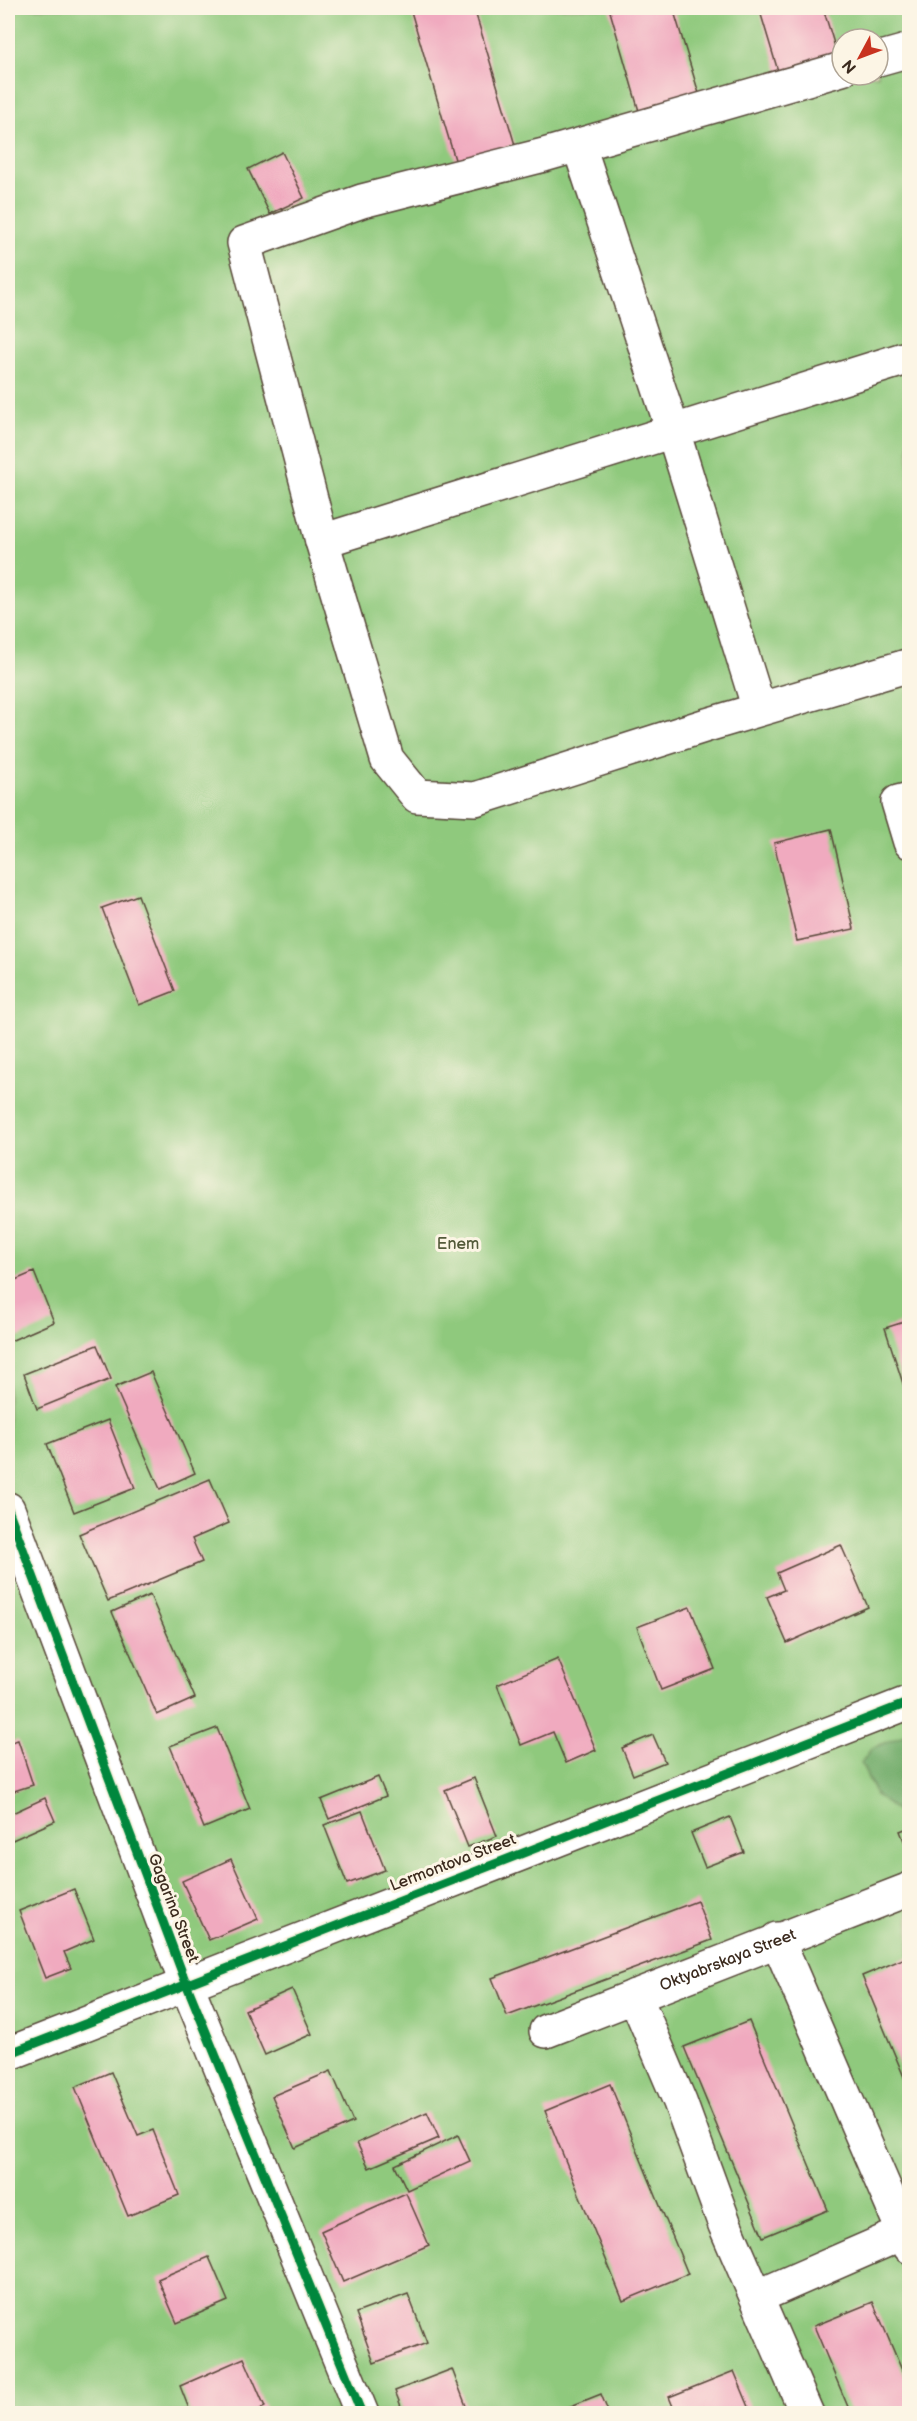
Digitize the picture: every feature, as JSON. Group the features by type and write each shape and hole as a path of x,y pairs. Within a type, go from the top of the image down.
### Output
{"street":[{"path":"890,56 909,50"},
{"path":"830,73 579,146 362,201 244,243 322,541 387,759 417,796 475,799 909,664"},
{"path":"579,146 673,431 759,710"},
{"path":"322,541 909,357"},
{"path":"909,799 898,802 909,842"},
{"name":"Gagarina Street","path":"8,1509 186,1983 362,2414"},
{"name":"Lermontova Street","path":"8,2054 909,1702"},
{"name":"Oktyabrskaya Street","path":"546,2031 909,1889"},
{"path":"757,2297 907,2236 777,1939"},
{"path":"634,1996 680,2102 725,2225 807,2414"}],"green space":[{"name":"Enem","path":"8,8 909,8 909,2413 8,2413"},
{"path":"909,1733 909,1815 903,1816 876,1795 861,1763 872,1748"}],"building":[{"path":"410,8 474,8 515,145 456,163"},
{"path":"609,8 673,8 701,100 641,118"},
{"path":"759,8 823,8 830,31 830,66 781,81"},
{"path":"282,152 304,198 270,214 248,169"},
{"path":"831,829 854,929 797,941 774,843"},
{"path":"138,895 175,991 139,1005 102,908"},
{"path":"34,1272 54,1322 8,1342 8,1283"},
{"path":"910,1320 910,1402 909,1402 885,1328"},
{"path":"97,1345 111,1379 37,1409 24,1374"},
{"path":"151,1372 195,1473 160,1489 115,1387"},
{"path":"108,1420 135,1488 74,1512 47,1444"},
{"path":"210,1479 229,1523 192,1539 202,1562 108,1601 79,1534"},
{"path":"841,1545 868,1607 787,1643 767,1597 784,1590 777,1573"},
{"path":"150,1595 195,1698 157,1715 112,1612"},
{"path":"690,1607 715,1669 661,1690 637,1627"},
{"path":"558,1659 596,1750 566,1763 553,1732 521,1745 497,1685"},
{"path":"217,1728 250,1809 204,1828 170,1746"},
{"path":"653,1735 665,1762 633,1775 622,1748"},
{"path":"18,1740 33,1785 8,1793 8,1743"},
{"path":"378,1777 386,1796 329,1819 321,1800"},
{"path":"474,1778 497,1836 468,1847 445,1790"},
{"path":"45,1798 55,1821 8,1842 8,1815"},
{"path":"362,1811 385,1870 347,1884 324,1825"},
{"path":"730,1817 744,1852 705,1867 691,1833"},
{"path":"910,1827 910,1853 909,1853 900,1831"},
{"path":"231,1859 258,1919 209,1940 182,1881"},
{"path":"74,1889 94,1939 64,1952 71,1968 45,1978 19,1911"},
{"path":"697,1901 712,1940 507,2016 492,1978"},
{"path":"910,1956 910,2089 909,2089 862,1976"},
{"path":"292,1989 312,2034 265,2055 245,2010"},
{"path":"749,2021 828,2210 763,2237 684,2047"},
{"path":"331,2071 353,2122 295,2148 272,2096"},
{"path":"111,2072 138,2136 153,2130 179,2195 128,2216 75,2087"},
{"path":"610,2084 688,2274 623,2301 545,2111"},
{"path":"427,2112 439,2138 369,2168 357,2143"},
{"path":"458,2135 470,2161 407,2190 395,2165"},
{"path":"406,2193 429,2245 343,2282 321,2231"},
{"path":"209,2257 228,2301 177,2323 158,2279"},
{"path":"408,2294 427,2343 374,2363 356,2313"},
{"path":"873,2302 910,2389 910,2414 851,2414 814,2326"},
{"path":"244,2358 265,2407 251,2414 191,2414 180,2386"},
{"path":"452,2369 469,2414 404,2414 395,2391"},
{"path":"734,2371 752,2414 676,2414 669,2397"},
{"path":"601,2394 609,2414 569,2414 566,2408"}],"cycle path":[{"path":"8,1509 186,1983 362,2414"},
{"path":"8,2054 910,1702"}]}
